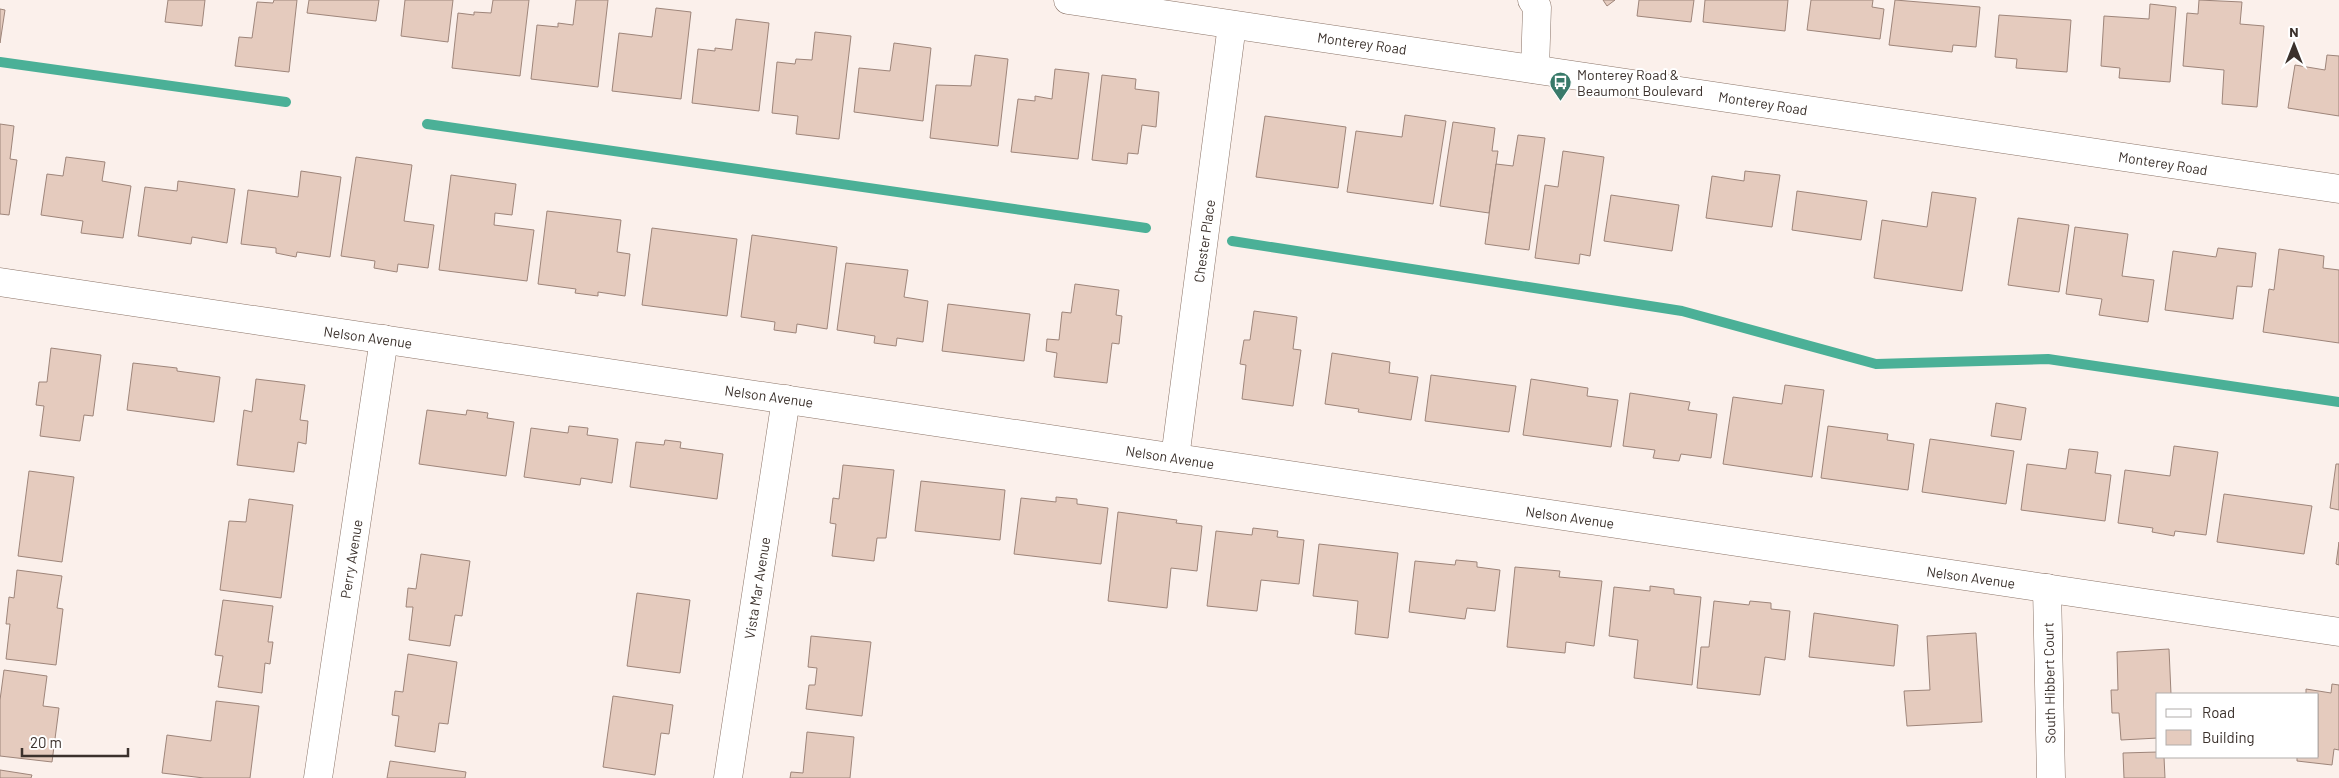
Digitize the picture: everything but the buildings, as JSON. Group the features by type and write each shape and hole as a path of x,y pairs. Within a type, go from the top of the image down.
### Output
{"street":[{"name":"Monterey Road","path":"1068,0 2339,189"},
{"path":"1532,0 1537,7 1535,69"},
{"name":"Chester Place","path":"1175,458 1232,24"},
{"name":"Nelson Avenue","path":"0,282 2339,632"},
{"name":"Perry Avenue","path":"318,778 384,339"},
{"name":"Vista Mar Avenue","path":"728,778 786,399"},
{"name":"South Hibbert Court","path":"2047,588 2051,778"}],"waterway":[{"path":"0,62 286,102"},
{"path":"427,124 1146,228"},
{"path":"1232,241 1682,311 1876,364 2048,359 2339,402"}],"place":[{"name":"Monterey Road & Beaumont Boulevard","path":"1561,101"}]}
